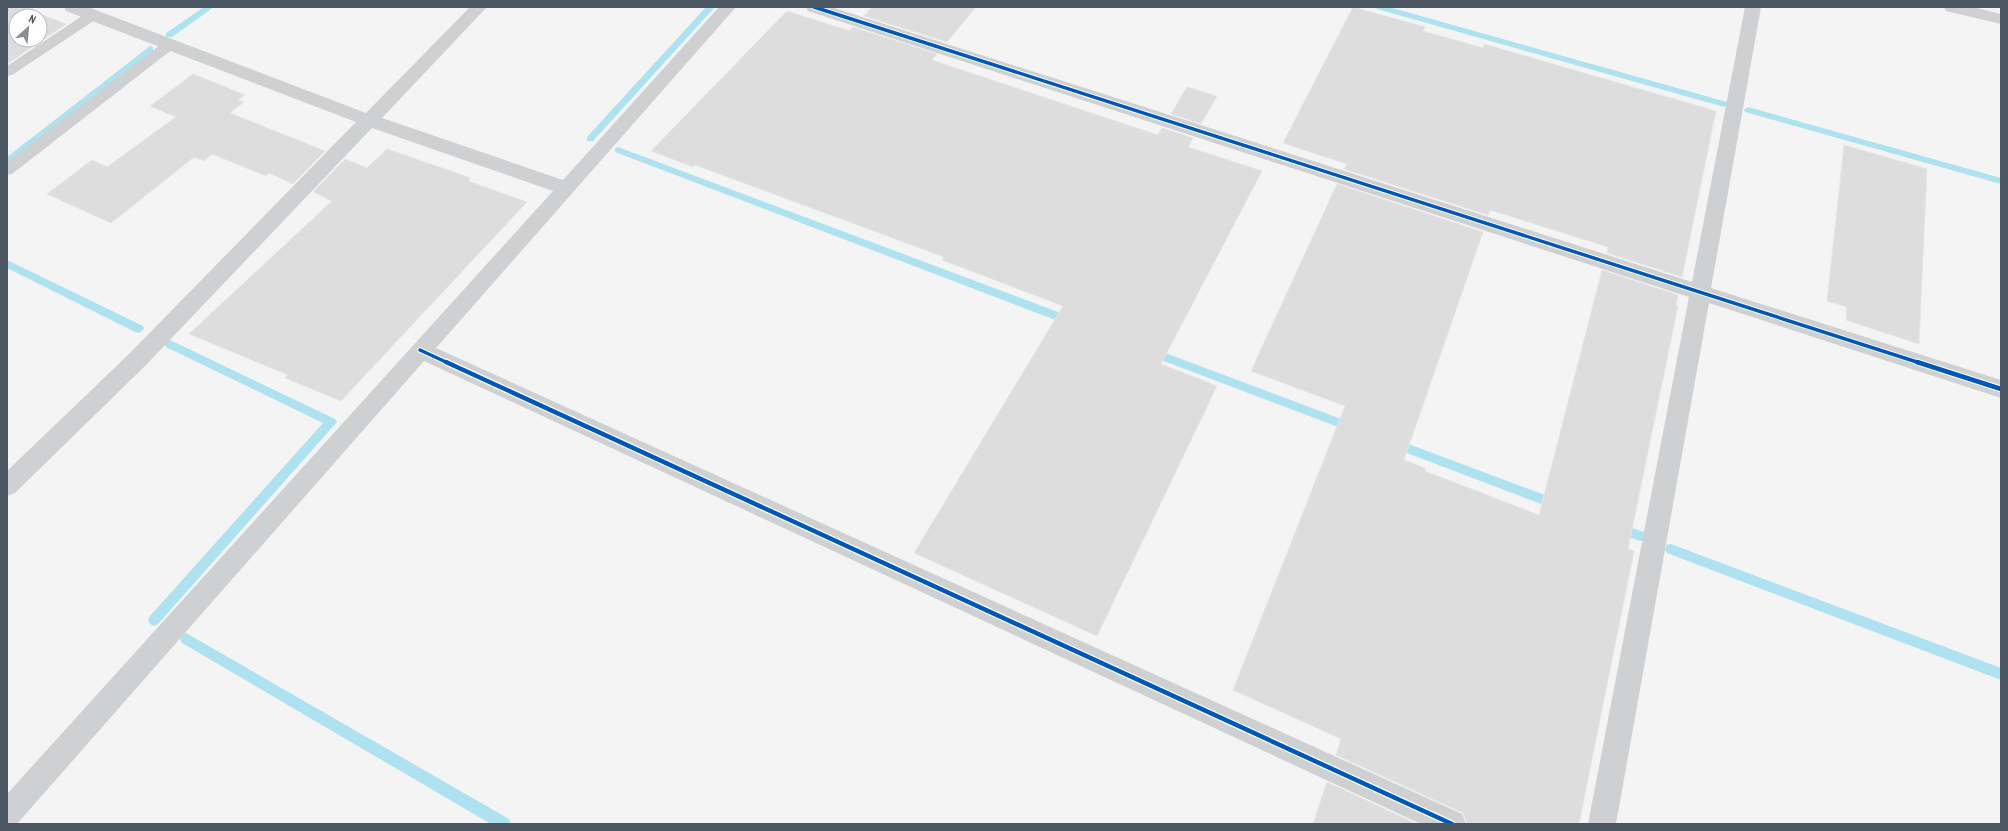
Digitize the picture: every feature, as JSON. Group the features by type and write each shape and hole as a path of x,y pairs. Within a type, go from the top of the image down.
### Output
{"street":[{"path":"72,7 368,120 566,188"},
{"path":"7,486 138,359 479,7"},
{"path":"7,814 728,7"},
{"path":"814,7 2001,389"},
{"path":"1602,824 1699,292 1753,7"},
{"path":"1952,7 2001,19"},
{"path":"420,350 1452,824"}],"lane":[{"path":"7,72 93,15"},
{"path":"7,170 169,45"}],"building":[{"path":"7,7 25,8 8,8 8,48 31,48 7,64"},
{"path":"872,7 976,7 947,42 864,16"},
{"path":"1353,7 1425,27 1423,31 1483,48 1484,44 1716,111 1682,277 1607,253 1608,247 1490,210 1488,215 1344,169 1347,164 1283,143"},
{"path":"787,11 850,31 853,27 937,54 932,60 1158,135 1162,128 1193,138 1188,147 1262,171 1161,364 1217,386 1097,636 914,553 1063,306 942,260 944,257 695,165 693,167 651,151"},
{"path":"48,17 66,24 48,36"},
{"path":"193,74 245,95 238,100 244,102 230,113 325,151 293,184 269,173 266,176 212,154 204,161 194,157 111,223 47,194 92,160 107,167 176,117 150,106"},
{"path":"1187,87 1217,96 1201,124 1171,114"},
{"path":"1844,145 1927,169 1919,344 1846,320 1847,307 1827,301"},
{"path":"387,149 471,178 468,181 527,202 341,401 285,378 288,375 189,334 332,201 313,192 345,159 367,168"},
{"path":"1337,184 1483,232 1404,460 1425,468 1425,471 1539,515 1602,270 1678,295 1676,306 1678,306 1628,549 1634,551 1579,824 1467,824 1463,813 1336,755 1341,739 1233,690 1345,406 1251,371"},
{"path":"1327,782 1417,824 1313,824"}],"waterway":[{"path":"169,35 210,7"},
{"path":"590,139 711,7"},
{"path":"1380,7 1724,104"},
{"path":"7,162 150,49"},
{"path":"1748,110 2001,181"},
{"path":"618,150 1070,321"},
{"path":"7,264 139,329"},
{"path":"154,620 331,422 170,344"},
{"path":"1152,352 1353,428"},
{"path":"1395,444 1557,505"},
{"path":"1618,528 1640,536"},
{"path":"1671,549 2001,674"},
{"path":"186,639 504,824"}],"cycle path":[{"path":"814,7 2001,389"},
{"path":"420,350 1452,824"}]}
